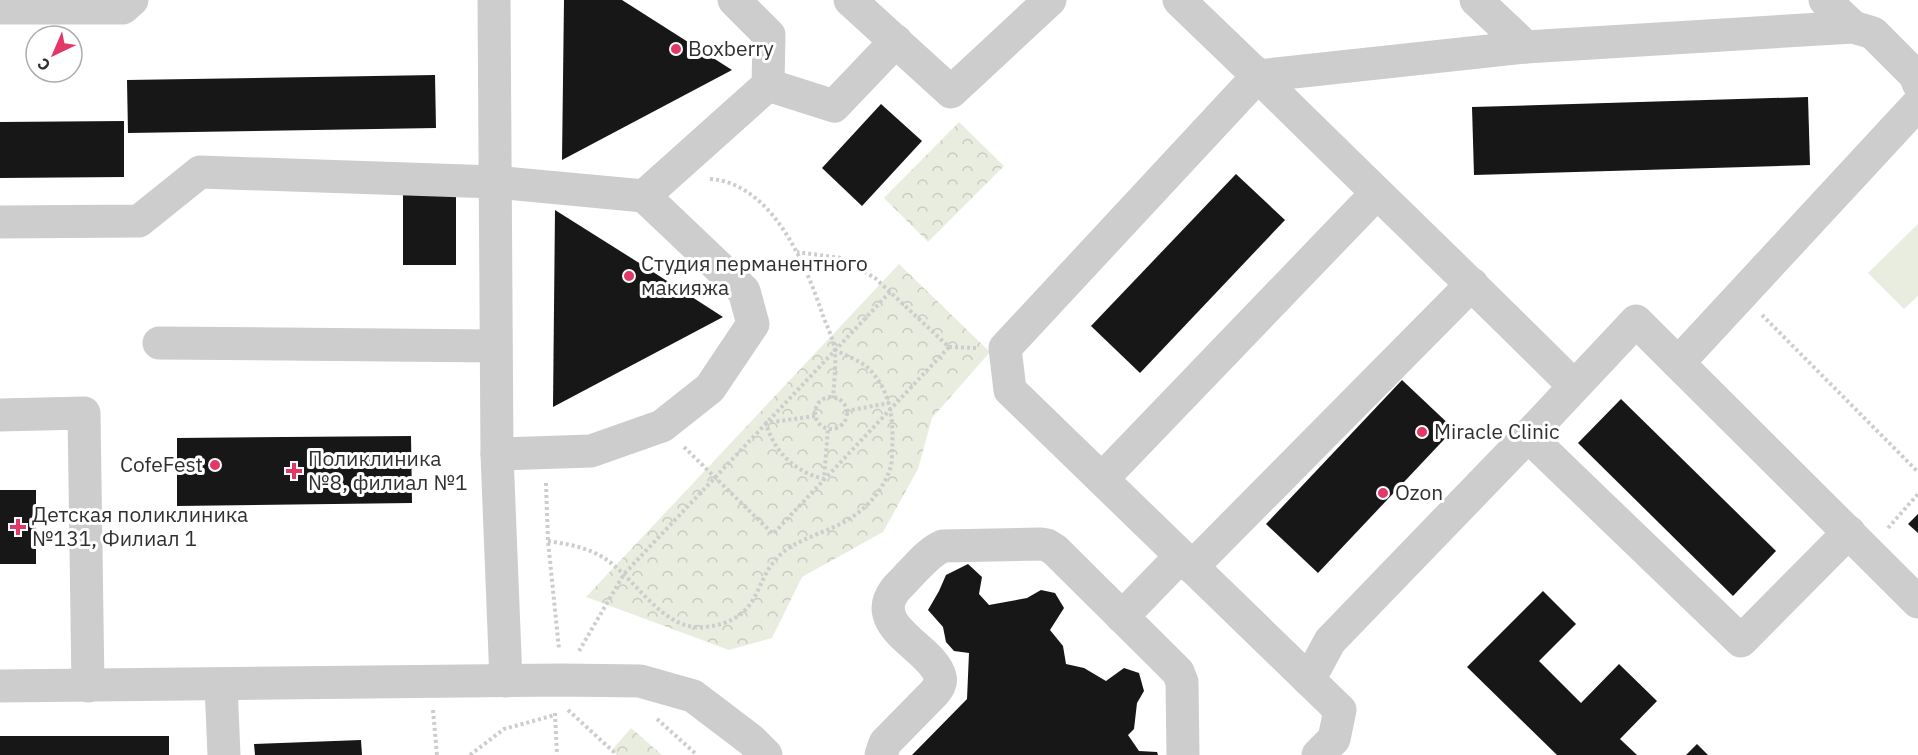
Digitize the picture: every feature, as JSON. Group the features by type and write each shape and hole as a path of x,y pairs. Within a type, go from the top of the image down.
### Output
{"street":[{"path":"0,8 123,8 132,0"},
{"path":"494,0 497,454 506,681"},
{"path":"0,222 139,222 200,172 655,186 768,86 768,35 734,0"},
{"path":"850,0 951,92 1050,0"},
{"path":"1179,0 1574,386"},
{"path":"1476,0 1526,47"},
{"path":"1825,0 1853,27"},
{"path":"1318,755 1334,739 1340,710 1010,390 1005,348 1258,76 1526,47 1853,27 1874,33 1915,75 1918,83"},
{"path":"768,86 834,106 896,41"},
{"path":"1678,363 1918,104"},
{"path":"497,454 591,451 662,426 710,387 753,324 744,291 655,186"},
{"path":"1102,479 1376,194"},
{"path":"1122,617 1187,561 1472,284"},
{"path":"1310,680 1330,641 1636,321 1918,602"},
{"path":"159,343 496,346"},
{"path":"0,415 84,413 88,686"},
{"path":"1528,436 1741,641 1858,541"},
{"path":"880,755 885,743 934,693 940,685 941,678 936,667 896,627 890,616 890,603 894,591 937,548 951,545 1047,545 1055,550 1178,672 1182,682 1183,755"},
{"path":"0,686 506,681 560,697 640,681 693,696 751,740 766,755"},
{"path":"221,685 224,755"}],"path":[{"path":"655,186 720,180 748,192 774,216 797,252 815,293 835,350 833,398"},
{"path":"662,426 773,534 890,406 949,347 875,278 841,258 797,252"},
{"path":"557,755 555,715 560,697 624,574 891,291"},
{"path":"1742,294 1918,472"},
{"path":"548,541 580,546 604,557 662,612 677,623 703,628 725,623 746,610 756,597 771,565 786,549 855,516 878,494 891,467 893,438 890,406 880,382 866,366 835,350"},
{"path":"833,398 842,402 846,411 842,424 828,429 820,424 815,416 815,411 824,399 833,398"},
{"path":"846,411 890,406"},
{"path":"766,423 815,416"},
{"path":"766,423 769,434 786,460 811,476 824,479"},
{"path":"824,479 828,429"},
{"path":"545,452 548,541 560,697 617,755"},
{"path":"1858,541 1918,494"},
{"path":"433,706 437,755"},
{"path":"470,755 504,729 555,715"}],"green space":[{"path":"959,122 1004,166 928,242 884,198"},
{"path":"1918,224 1918,296 1904,309 1868,273"},
{"path":"899,264 990,352 932,418 918,469 883,532 802,577 772,638 729,650 586,597"},
{"path":"631,728 662,755 617,755 612,750"}],"building":[{"path":"564,0 622,0 732,70 562,160"},
{"path":"435,75 436,128 128,133 127,80"},
{"path":"1808,97 1810,165 1474,175 1472,107"},
{"path":"881,104 922,141 862,206 822,168"},
{"path":"124,121 124,177 0,178 0,122"},
{"path":"1236,174 1285,220 1140,373 1091,326"},
{"path":"403,191 456,191 456,265 403,265"},
{"path":"555,210 636,261 723,317 553,407"},
{"path":"1402,380 1454,429 1318,573 1266,524"},
{"path":"1621,399 1776,551 1733,596 1578,443"},
{"name":"Поликлиника №8, филиал №1","path":"411,436 412,503 177,506 177,438"},
{"name":"Детская поликлиника №131, Филиал 1","path":"0,490 36,490 36,564 0,564"},
{"path":"1918,514 1918,533 1908,524"},
{"path":"968,564 982,577 979,594 989,605 1027,598 1041,590 1055,593 1064,608 1050,630 1063,646 1066,664 1084,668 1106,681 1124,668 1139,673 1144,691 1137,703 1134,729 1128,735 1139,751 1157,752 1158,755 912,755 967,699 969,653 954,651 946,642 943,627 928,610 946,575"},
{"path":"1543,591 1576,624 1539,661 1581,703 1619,664 1657,701 1620,739 1637,755 1557,755 1467,667"},
{"path":"0,736 169,736 169,755 0,755"},
{"path":"361,740 362,755 255,755 254,744"},
{"path":"1697,744 1708,755 1686,755"}],"place":[{"name":"Boxberry","path":"676,49"},
{"name":"Студия перманентного макияжа","path":"629,276"},
{"name":"Miracle Clinic","path":"1422,432"},
{"name":"CofeFest","path":"215,465"},
{"name":"Поликлиника №8, филиал №1","path":"294,471"},
{"name":"Ozon","path":"1383,493"},
{"name":"Детская поликлиника №131, Филиал 1","path":"18,527"}]}
